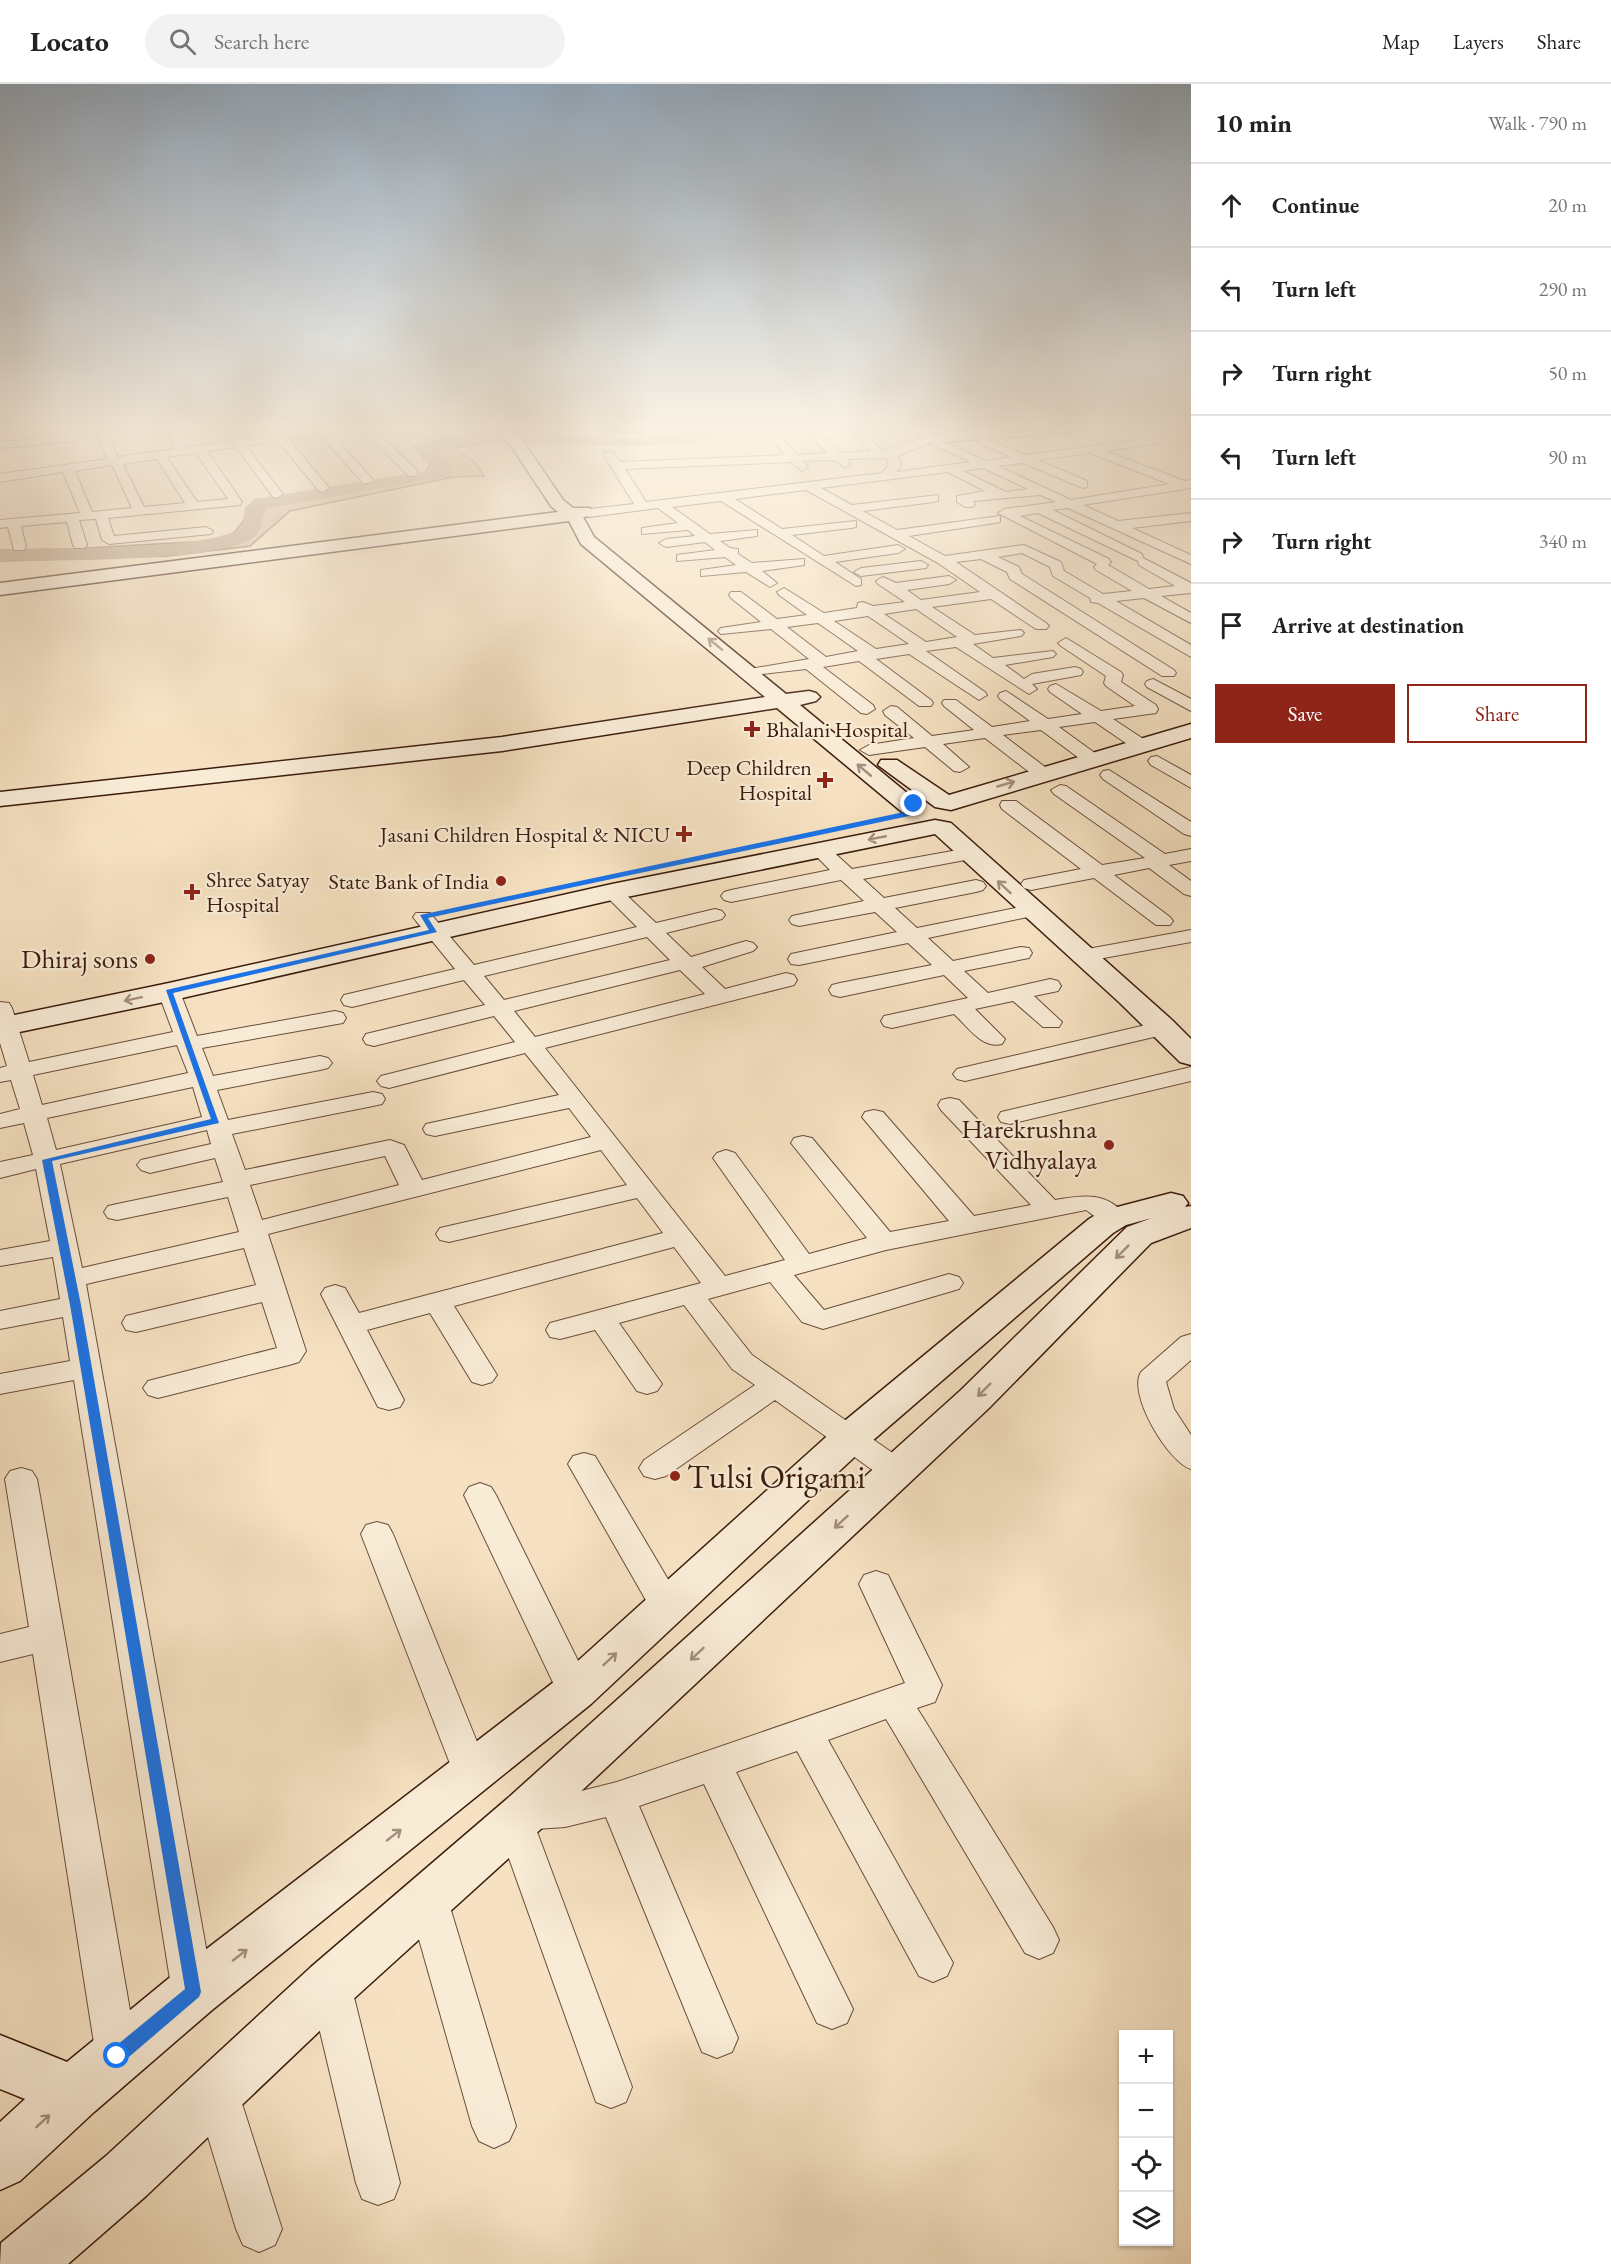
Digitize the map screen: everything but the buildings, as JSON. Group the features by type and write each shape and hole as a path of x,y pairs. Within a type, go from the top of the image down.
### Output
{"street":[{"path":"10,530 19,547"},
{"path":"76,530 80,545"},
{"path":"103,530 109,540 206,531"},
{"path":"178,530 180,534"},
{"path":"0,589 464,530"},
{"path":"584,530 587,540 750,673 908,810 916,822 951,817 1043,774 1101,767 1150,753 1191,750"},
{"path":"594,530 777,669 869,750 1031,884 1092,954"},
{"path":"646,531 657,530"},
{"path":"695,530 770,583"},
{"path":"775,530 851,578 921,565"},
{"path":"780,533 806,530"},
{"path":"887,530 943,561 1041,626"},
{"path":"894,534 915,530"},
{"path":"1032,530 1103,564 1146,594 1191,619"},
{"path":"1081,530 1191,588"},
{"path":"1129,530 1191,560"},
{"path":"666,543 752,533"},
{"path":"1145,538 1168,535"},
{"path":"801,546 825,543"},
{"path":"919,547 941,544"},
{"path":"823,560 898,549"},
{"path":"1174,551 1191,549"},
{"path":"943,561 1029,550 1054,564 1058,573 1189,649"},
{"path":"682,558 746,551"},
{"path":"984,555 1014,570 1014,575 1168,673"},
{"path":"706,573 799,562"},
{"path":"948,580 888,584 965,640 990,663 1023,685 1075,672"},
{"path":"867,709 775,625 731,592 770,583 787,586 925,703"},
{"path":"1016,609 1191,588"},
{"path":"726,631 994,594"},
{"path":"852,599 871,611 979,695"},
{"path":"750,673 1016,633"},
{"path":"869,750 1150,709 1112,683 1115,676 1066,643"},
{"path":"1091,660 1189,649"},
{"path":"990,663 1048,654"},
{"path":"1153,684 1191,706"},
{"path":"1056,689 1191,783"},
{"path":"1006,696 1191,830"},
{"path":"0,799 502,744 809,697"},
{"path":"950,703 1043,774"},
{"path":"891,711 960,767"},
{"path":"1150,753 1191,731"},
{"path":"2,1017 169,992 429,924 612,892 820,850 1009,805 1060,790 1101,767"},
{"path":"1060,790 1157,861 1191,890"},
{"path":"1009,805 1163,921"},
{"path":"2,1017 429,924 908,810"},
{"path":"951,817 969,854 1030,911 1092,954 1177,1029 1191,1056"},
{"path":"820,850 983,1000"},
{"path":"731,896 969,854"},
{"path":"1031,884 1191,855"},
{"path":"799,920 976,886"},
{"path":"612,892 722,998"},
{"path":"800,959 1030,911"},
{"path":"352,1000 715,915"},
{"path":"429,924 575,1099 719,1288"},
{"path":"1092,954 1191,936"},
{"path":"374,1039 500,1010 746,947"},
{"path":"840,990 1021,953"},
{"path":"0,1170 47,1160 220,1133 381,1090 531,1046 786,980"},
{"path":"892,1021 1050,986"},
{"path":"158,1388 289,1355 292,1348 255,1234 169,992"},
{"path":"1017,993 1052,1022"},
{"path":"959,1006 994,1039"},
{"path":"2,1017 10,1073 33,1113 47,1160 73,1292 193,1992"},
{"path":"10,1073 335,1017"},
{"path":"965,1074 1177,1029"},
{"path":"0,1121 202,1081 320,1063"},
{"path":"1011,1117 1191,1074"},
{"path":"435,1130 575,1099"},
{"path":"950,1105 1048,1208"},
{"path":"874,1117 967,1225"},
{"path":"150,1165 220,1133"},
{"path":"0,1320 73,1292 255,1234 414,1189 607,1141"},
{"path":"803,1143 884,1242"},
{"path":"117,1212 390,1147 395,1150 414,1189"},
{"path":"726,1158 802,1263"},
{"path":"449,1234 642,1189"},
{"path":"0,2161 74,2092 193,1992 575,1691 850,1438 1101,1226 1114,1218 1191,1197"},
{"path":"560,1330 884,1242 1048,1208 1086,1202 1095,1204 1114,1218"},
{"path":"22,2264 126,2176 330,1984 520,1817 975,1399 1139,1235 1191,1216"},
{"path":"350,1325 679,1237"},
{"path":"0,1258 64,1247"},
{"path":"776,1271 812,1316 823,1320 949,1283"},
{"path":"136,1323 273,1290"},
{"path":"335,1294 389,1400"},
{"path":"690,1296 735,1355 896,1471"},
{"path":"438,1302 482,1375"},
{"path":"602,1319 647,1384"},
{"path":"1191,1344 1151,1379 1150,1386 1154,1401 1191,1458"},
{"path":"0,1384 85,1368"},
{"path":"655,1468 775,1386"},
{"path":"584,1464 667,1607"},
{"path":"21,1479 117,2056"},
{"path":"480,1495 575,1691"},
{"path":"377,1534 472,1774"},
{"path":"520,1817 565,1811 617,1797 922,1692 925,1688 876,1584"},
{"path":"0,1648 46,1637"},
{"path":"894,1702 1039,1940"},
{"path":"805,1732 933,1964"},
{"path":"713,1764 832,2009"},
{"path":"617,1797 717,2038"},
{"path":"520,1817 611,2087"},
{"path":"427,1897 494,2126"},
{"path":"330,1984 378,2183"},
{"path":"0,2062 74,2092"},
{"path":"216,2091 259,2229"},
{"path":"0,2256 17,2264"}],"shaded area":[{"path":"236,530 269,530 250,546 168,556 0,561 0,553 209,541"}],"waterway":[{"path":"0,555 169,549 231,540 250,530"}],"place":[{"name":"Bhalani Hospital","path":"752,729"},
{"name":"Deep Children Hospital","path":"825,780"},
{"name":"Jasani Children Hospital & NICU","path":"684,834"},
{"name":"State Bank of India","path":"501,881"},
{"name":"Shree Satyay Hospital","path":"192,892"},
{"name":"Dhiraj sons","path":"150,959"},
{"name":"Harekrushna Vidhyalaya","path":"1109,1145"},
{"name":"Tulsi Origami","path":"675,1476"}],"route":[{"path":"117,2056 193,1992 103,1458 47,1160 216,1121 169,992 434,931 423,917 906,814 909,807 914,804"}]}
